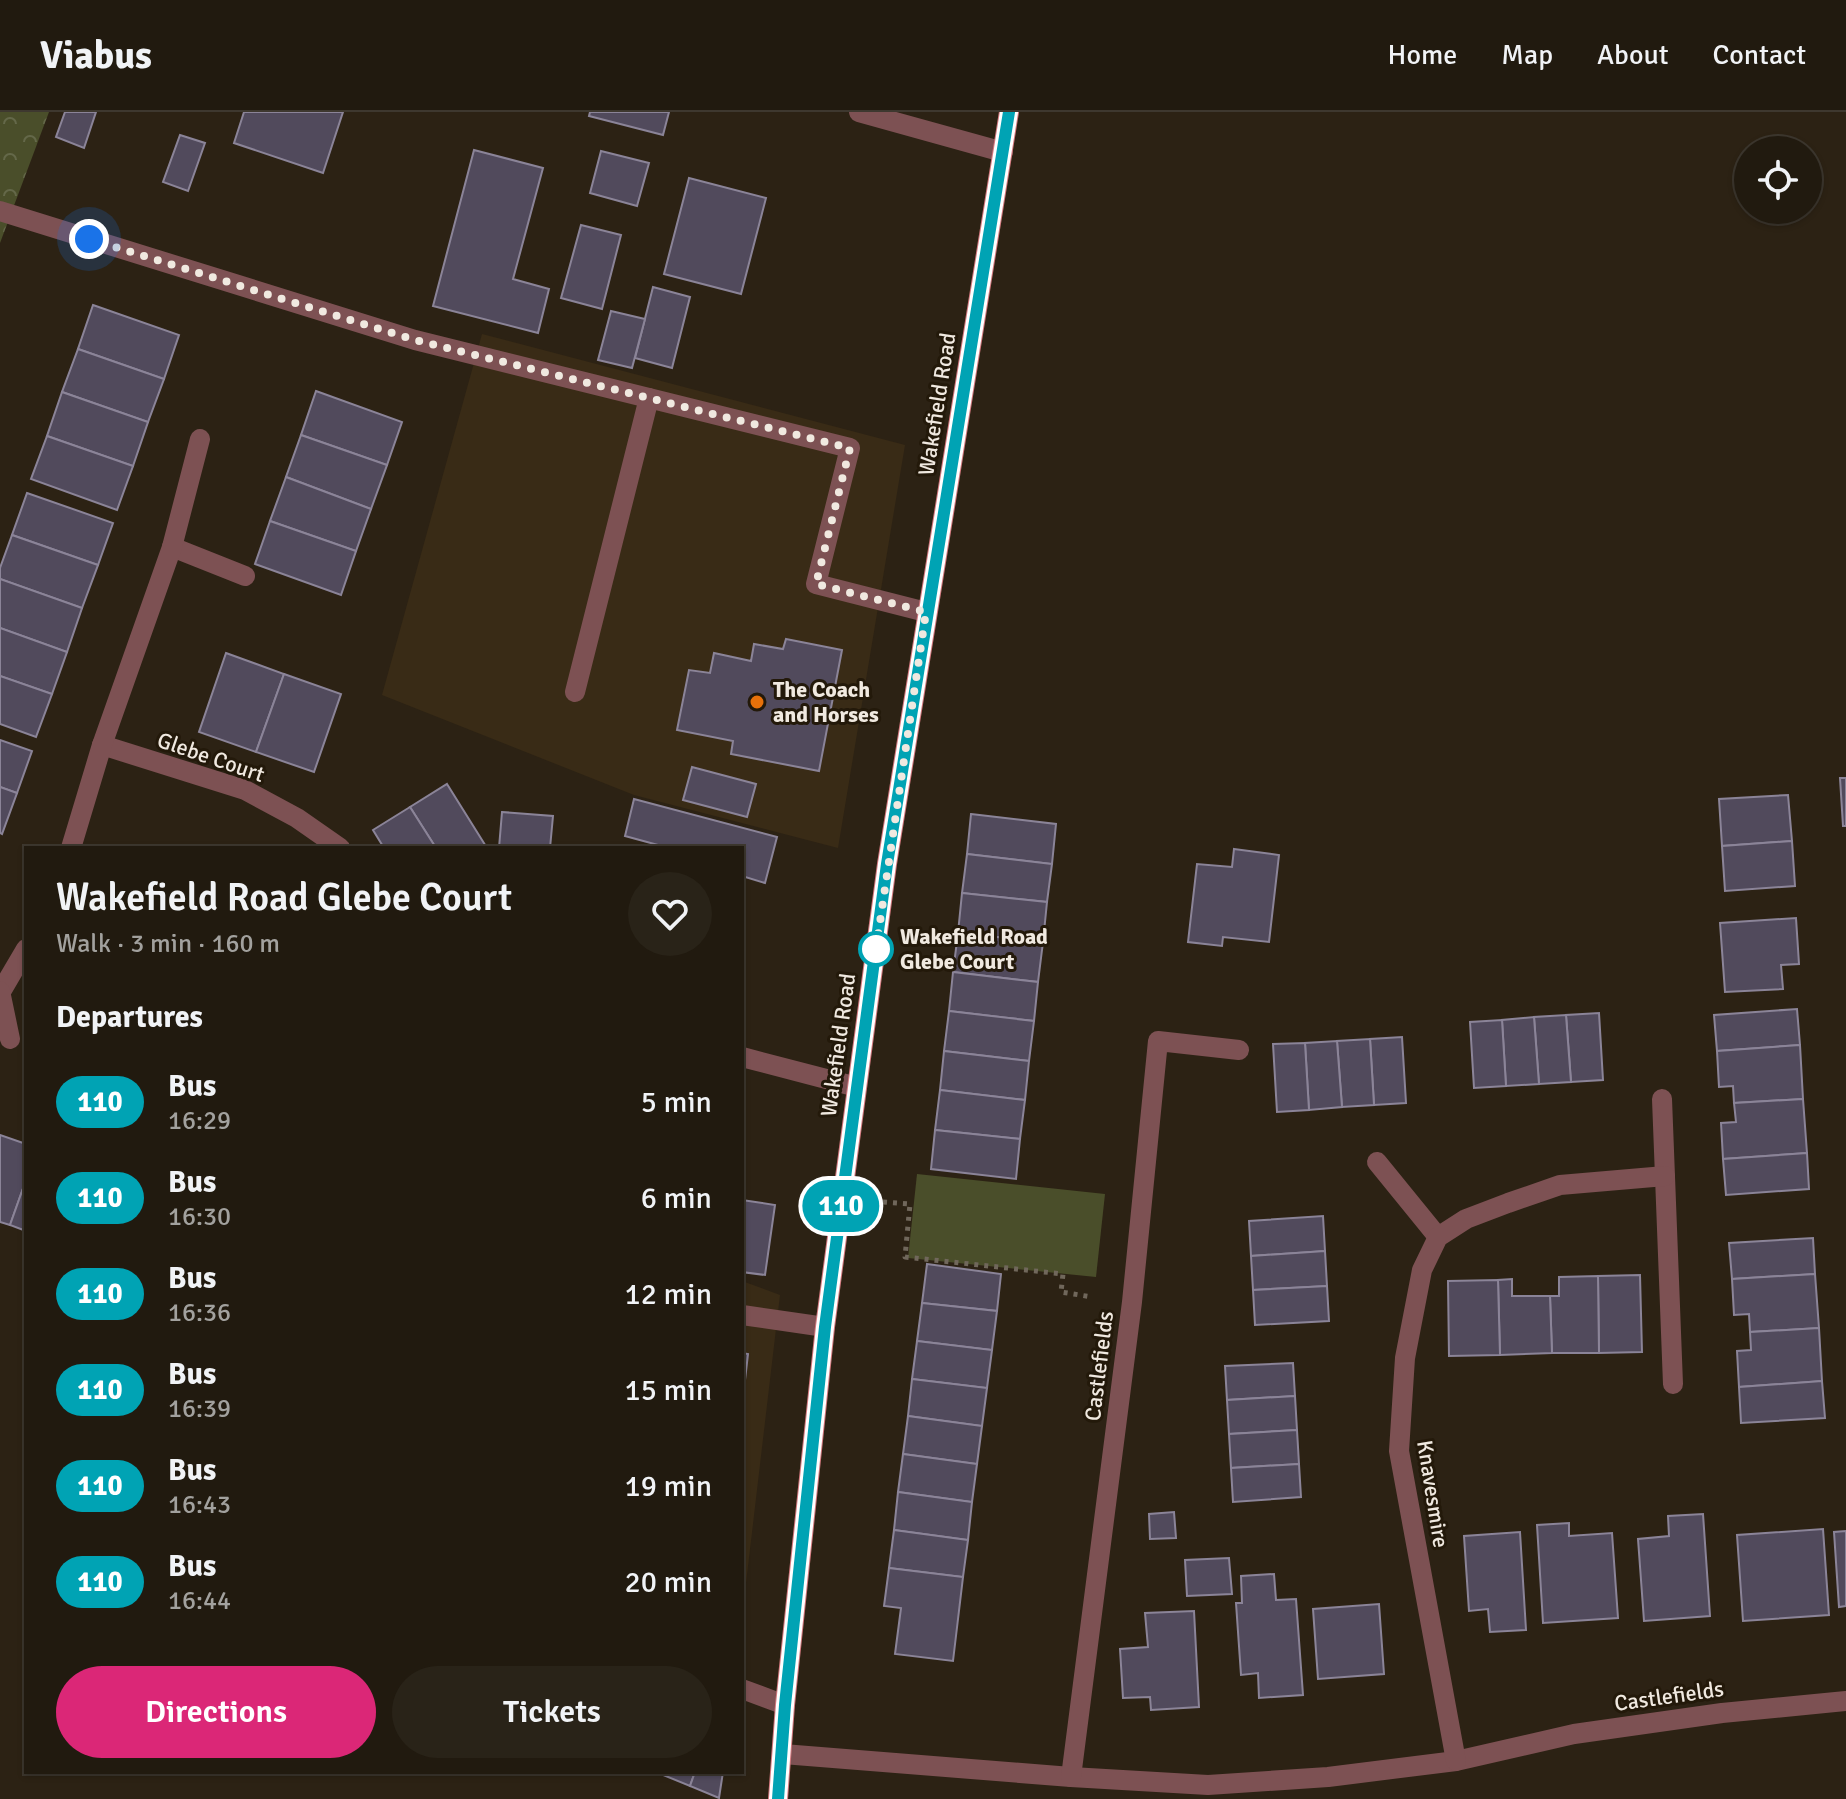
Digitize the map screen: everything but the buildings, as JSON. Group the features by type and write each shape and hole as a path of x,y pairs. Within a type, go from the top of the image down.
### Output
{"main road":[{"name":"Wakefield Road","path":"778,1799 825,1327 887,864 1009,112"}],"street":[{"path":"859,112 1003,152"},
{"path":"0,211 415,340 850,448 816,584 926,612"},
{"path":"575,692 649,398"},
{"path":"72,846 102,745 172,547 200,439"},
{"path":"172,547 245,576"},
{"name":"Glebe Court","path":"102,745 245,790 297,818 337,846"},
{"path":"10,1039 1,990 24,952"},
{"name":"Castlefields","path":"1071,1777 1132,1302 1158,1041 1239,1050"},
{"path":"744,1058 857,1087"},
{"path":"1662,1099 1673,1384"},
{"path":"1377,1162 1438,1237 1466,1219 1560,1185 1665,1176"},
{"name":"Knavesmire","path":"1438,1237 1422,1270 1412,1311 1405,1358 1399,1451 1456,1761"},
{"path":"744,1315 825,1327"},
{"path":"744,1690 785,1705"},
{"name":"Castlefields","path":"783,1754 1208,1785 1328,1777 1456,1761 1574,1734 1722,1713 1846,1701"}],"path":[{"path":"842,1199 910,1204 905,1257 1063,1274 1061,1292 1132,1302"}],"shaded area":[{"path":"482,334 905,445 838,848 634,795 382,695"},
{"path":"744,1282 780,1295 744,1600"}],"green space":[{"path":"0,112 49,112 0,243"},
{"path":"917,1174 1105,1194 1096,1277 908,1258"}],"bus line":[{"name":"110","path":"778,1799 825,1327 887,864 1009,112"}],"place":[{"name":"The Coach and Horses","path":"757,702"},
{"name":"Wakefield Road Glebe Court","path":"876,949"}],"route":[{"path":"89,239 415,340 850,448 816,584 926,612 876,949"}]}
